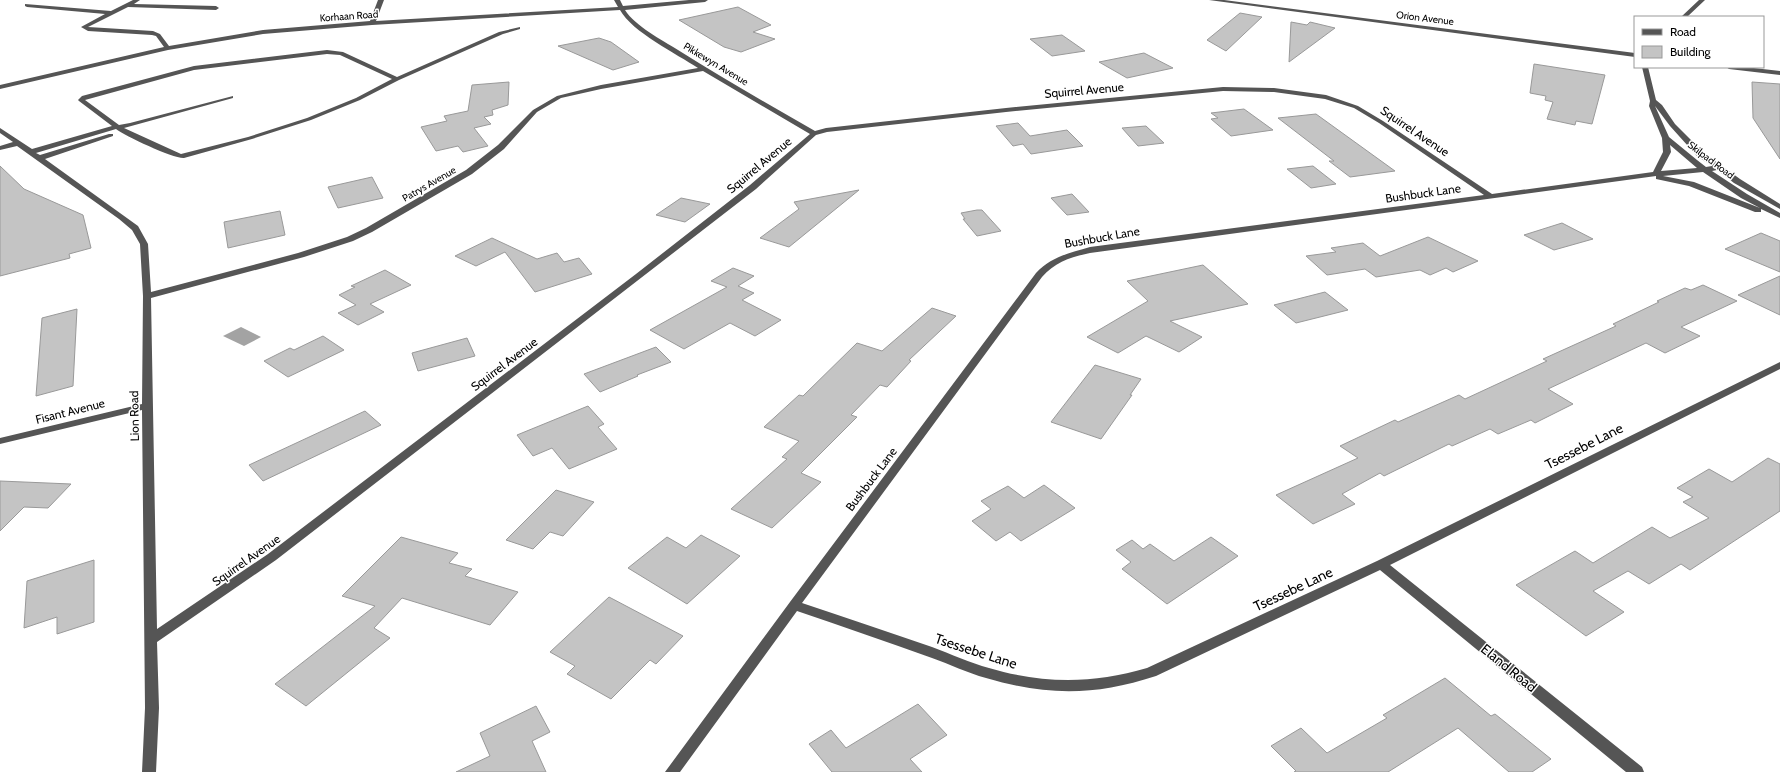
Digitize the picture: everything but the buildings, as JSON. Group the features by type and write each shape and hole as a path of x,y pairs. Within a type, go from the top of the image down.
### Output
{"street":[{"path":"137,0 84,27 88,29 153,33 158,35 168,48"},
{"path":"372,23 381,0"},
{"name":"Pikkewyn Avenue","path":"617,0 628,19 642,30 704,69 814,134"},
{"name":"Korhaan Road","path":"0,87 168,48 263,32 372,23 621,8 705,0"},
{"name":"Orion Avenue","path":"1212,0 1634,55"},
{"path":"1685,16 1702,0"},
{"path":"27,5 112,13"},
{"path":"128,5 216,8"},
{"path":"397,79 341,53 327,52 194,68 81,98 81,100 120,129 170,153 176,155 186,155 250,138 309,119 358,99 397,79 501,33 518,28"},
{"name":"Skilpad Road","path":"1646,68 1653,101 1652,106 1666,138 1704,169 1744,196 1780,217"},
{"path":"1736,68 1780,74"},
{"name":"Patrys Avenue","path":"147,296 301,255 330,246 363,233 469,172 497,151 535,111 559,97 601,87 704,69"},
{"name":"Squirrel Avenue","path":"151,640 272,557 640,276 753,187 814,134 843,127 1006,110 1223,89 1267,89 1326,98 1356,108 1382,122 1492,197"},
{"path":"35,155 131,125 231,98"},
{"name":"Skilpad Road","path":"1653,101 1660,106 1672,125 1700,154 1717,168 1780,207"},
{"name":"Lion Road","path":"0,130 135,228 144,244 147,296 146,406 152,708 149,772"},
{"path":"1656,174 1667,152 1666,138"},
{"path":"0,148 18,143"},
{"name":"Bushbuck Lane","path":"672,772 1045,267 1059,258 1090,250 1656,174 1717,168"},
{"path":"1644,176 1675,180 1691,184 1780,217"},
{"name":"Tsessebe Lane","path":"794,605 951,659 986,674 1046,686 1090,686 1122,681 1151,672 1381,564 1780,365"},
{"name":"Fisant Avenue","path":"0,442 146,406"},
{"name":"Eland Road","path":"1381,564 1636,772"}],"shaded area":[{"path":"241,327 261,337 244,346 223,336"}]}
